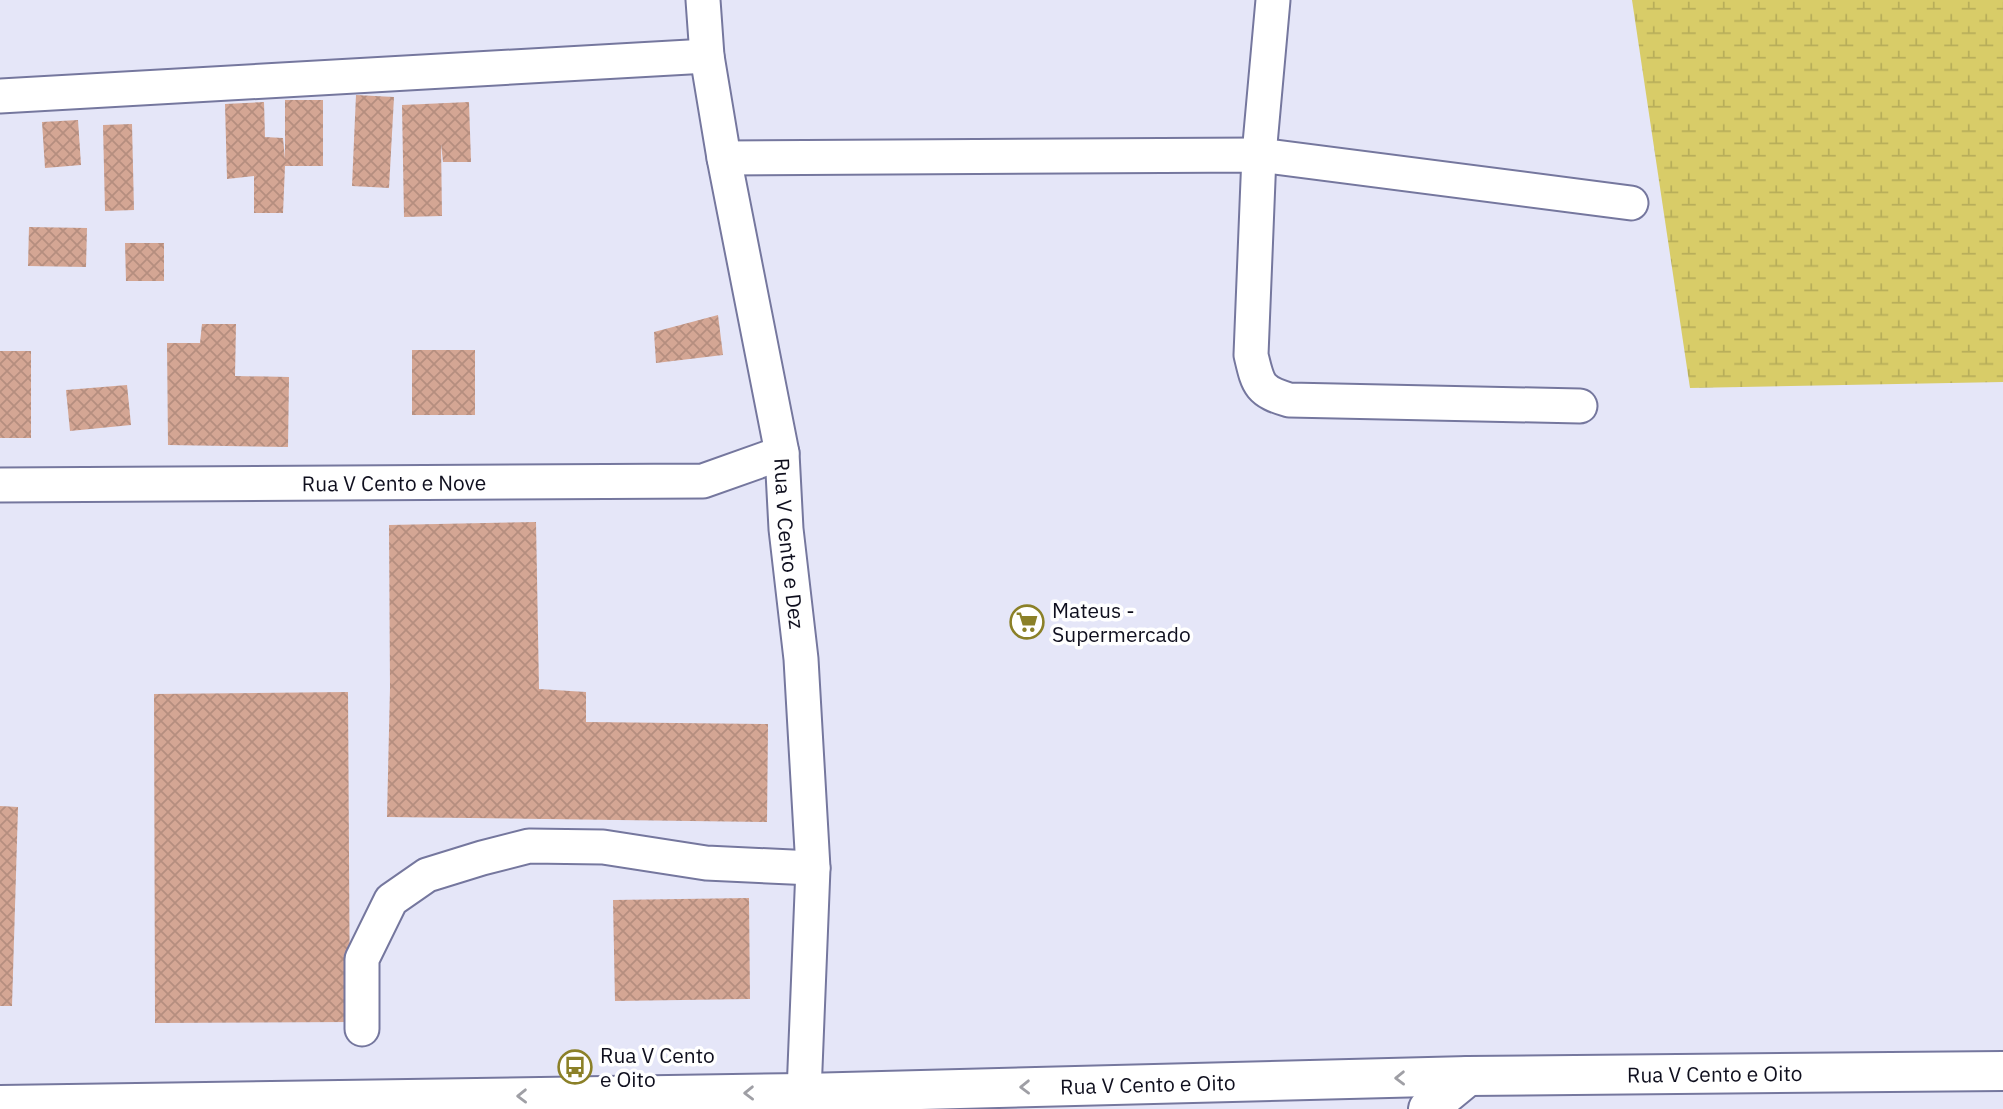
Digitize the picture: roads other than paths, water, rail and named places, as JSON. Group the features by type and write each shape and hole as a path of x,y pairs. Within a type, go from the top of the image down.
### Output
{"main road":[{"name":"Rua V Cento e Oito","path":"0,1105 295,1104 1468,1076 2003,1071"},
{"path":"1428,1109 1468,1076"},
{"path":"1255,1081 1317,1109"}],"street":[{"name":"Rua V Cento e Dez","path":"703,0 707,56 724,158 782,453 786,529 801,659 813,868 804,1093"},
{"path":"1273,0 1259,155 1251,355 1258,383 1273,395 1289,400 1580,406"},
{"path":"0,96 707,56"},
{"path":"724,158 1259,155 1632,203"},
{"name":"Rua V Cento e Nove","path":"0,485 704,481 782,453"},
{"path":"362,1029 362,959 391,900 427,875 529,846 603,847 706,863 813,868"}],"place":[{"name":"Mateus - Supermercado","path":"1027,622"},
{"name":"Rua V Cento e Oito","path":"575,1067"}]}
